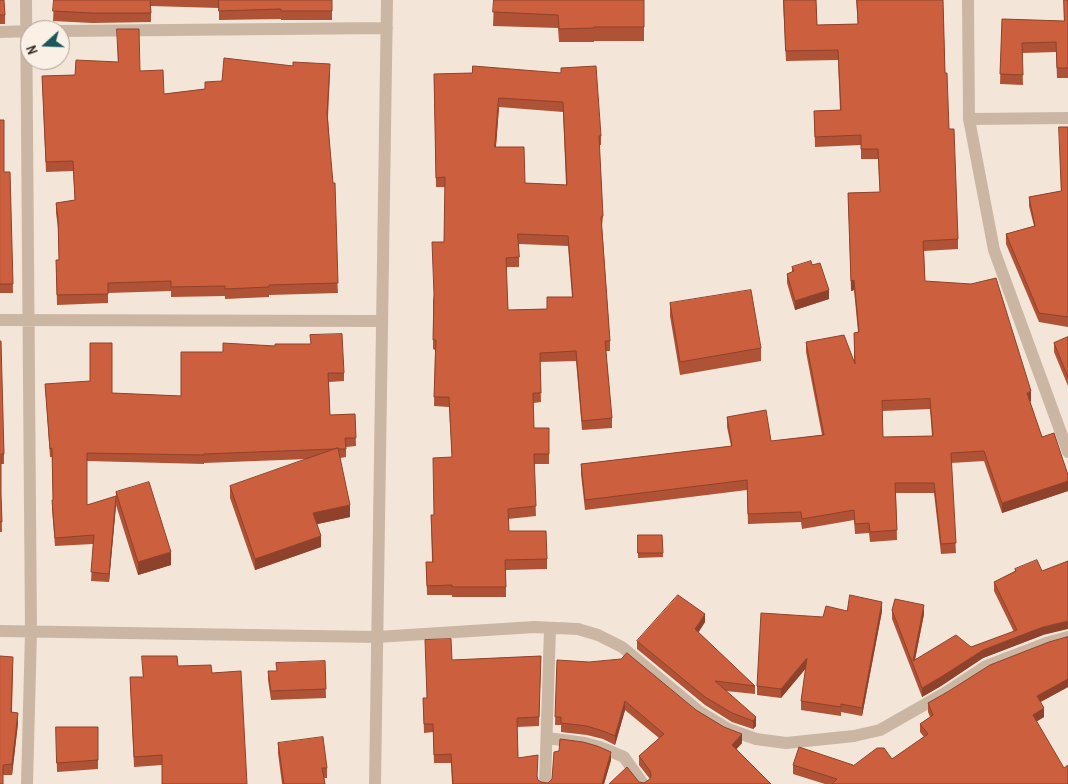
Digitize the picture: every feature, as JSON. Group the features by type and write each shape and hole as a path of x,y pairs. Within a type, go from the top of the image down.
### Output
{"street":[{"path":"26,0 27,20"},
{"path":"375,784 387,0"},
{"path":"968,0 969,119 994,250 1068,452"},
{"path":"70,31 386,28"},
{"path":"0,32 20,31"},
{"path":"27,784 31,632 28,70"},
{"path":"969,119 1068,118"},
{"path":"0,320 381,321"},
{"path":"0,630 378,637 534,627 578,629 598,635 622,647 700,712 728,729 756,739 786,743 854,736 880,730 945,693 986,666 1046,643 1068,637"},
{"path":"546,784 550,629"},
{"path":"547,738 592,745 624,757 643,784"}],"building":[{"path":"0,0 4,0 5,15 0,15"},
{"path":"54,0 150,0 151,13 53,11"},
{"path":"219,0 332,0 332,11 281,11 281,9 219,11"},
{"path":"494,0 644,0 644,27 559,29 558,15 493,12"},
{"path":"784,0 816,0 817,25 858,24 857,0 943,0 949,129 954,129 958,239 923,241 925,281 971,284 996,278 1031,391 1027,393 1042,437 1054,433 1068,475 1068,481 1002,503 984,451 951,453 956,543 941,544 934,483 895,483 897,530 870,532 869,523 855,524 854,510 802,519 801,512 748,514 747,480 585,500 581,464 732,446 727,417 766,410 771,441 824,435 806,342 844,335 855,364 854,333 859,332 854,280 851,281 848,193 880,192 878,149 861,149 861,135 815,137 814,111 841,110 838,50 786,51","holes":["930,399 933,436 883,437 882,401"]},
{"path":"1064,0 1068,0 1068,68 1057,68 1056,42 1022,43 1023,75 1000,74 1002,19 1064,21"},
{"path":"117,29 139,29 140,71 163,70 164,94 205,89 205,82 222,81 224,58 293,66 293,62 330,64 327,114 333,183 335,183 338,283 269,285 269,287 225,289 225,286 171,287 171,281 108,283 108,294 57,295 56,260 59,260 56,203 75,200 73,161 46,162 42,76 75,75 76,60 118,62"},
{"path":"473,66 561,73 561,68 596,66 601,136 599,136 603,216 601,217 610,341 605,341 612,418 582,421 576,351 540,353 541,393 533,393 534,428 549,428 549,454 534,454 536,506 508,509 509,531 546,531 547,559 505,560 506,587 427,586 426,562 433,562 431,515 434,515 433,458 452,457 449,397 434,397 436,340 433,340 432,242 444,242 445,177 436,178 434,74 472,73","holes":["499,98 563,102 567,185 525,183 524,147 495,147","518,234 568,236 573,297 547,297 547,309 508,310 506,258 519,257"]},
{"path":"0,120 4,120 4,172 10,172 13,284 0,284"},
{"path":"1059,127 1068,127 1068,317 1039,313 1006,234 1035,226 1029,197 1061,191"},
{"path":"811,261 812,265 820,263 829,290 795,301 787,274 794,271 792,267"},
{"path":"751,290 761,348 680,362 670,303"},
{"path":"342,334 344,373 328,373 330,415 355,414 356,438 345,438 346,449 204,455 87,453 87,505 116,496 109,574 91,572 94,535 55,538 52,500 52,448 50,449 45,384 90,381 90,343 112,343 112,393 181,396 181,352 223,352 223,343 275,346 275,344 311,344 310,335"},
{"path":"1068,337 1068,377 1054,343"},
{"path":"0,341 4,454 1,454 2,522 0,522"},
{"path":"338,448 350,505 313,513 321,536 255,559 230,486"},
{"path":"149,482 171,552 138,562 116,492"},
{"path":"638,535 662,535 663,553 638,553"},
{"path":"1037,560 1042,571 1068,561 1068,621 1043,627 983,650 922,688 892,610 895,599 924,605 913,661 956,635 971,647 1017,630 994,582 1016,571 1015,569"},
{"path":"678,595 705,614 695,629 755,686 715,681 756,717 753,721 732,713 705,697 637,641"},
{"path":"850,595 882,602 862,708 841,704 841,707 801,701 807,658 781,689 757,686 761,613 823,617 826,606 847,611"},
{"path":"1068,637 1068,679 1037,696 1044,708 1033,715 1064,768 1068,765 1068,784 832,784 837,779 793,765 799,747 853,766 877,748 884,748 892,759 928,734 920,724 933,715 928,703 990,665 1049,642"},
{"path":"451,639 452,660 541,656 539,717 517,718 518,758 538,755 538,780 548,783 552,779 554,752 559,751 560,739 597,746 611,752 602,784 453,784 451,754 434,755 433,724 424,724 423,698 427,698 425,640"},
{"path":"627,653 696,710 724,727 742,734 732,745 771,784 609,784 627,767 639,782 644,783 650,779 650,771 639,756 664,734 625,701 615,736 587,726 561,723 561,717 555,717 557,660 589,662 621,659"},
{"path":"0,656 13,657 11,712 18,713 12,764 3,765 3,784 0,784"},
{"path":"142,656 177,656 178,666 211,665 212,673 241,671 247,784 162,784 162,755 134,757 130,677 143,677"},
{"path":"325,661 326,689 271,691 268,671 277,671 276,663"},
{"path":"56,727 98,727 98,760 57,763"},
{"path":"323,737 327,768 322,768 325,784 284,784 278,743"}]}
